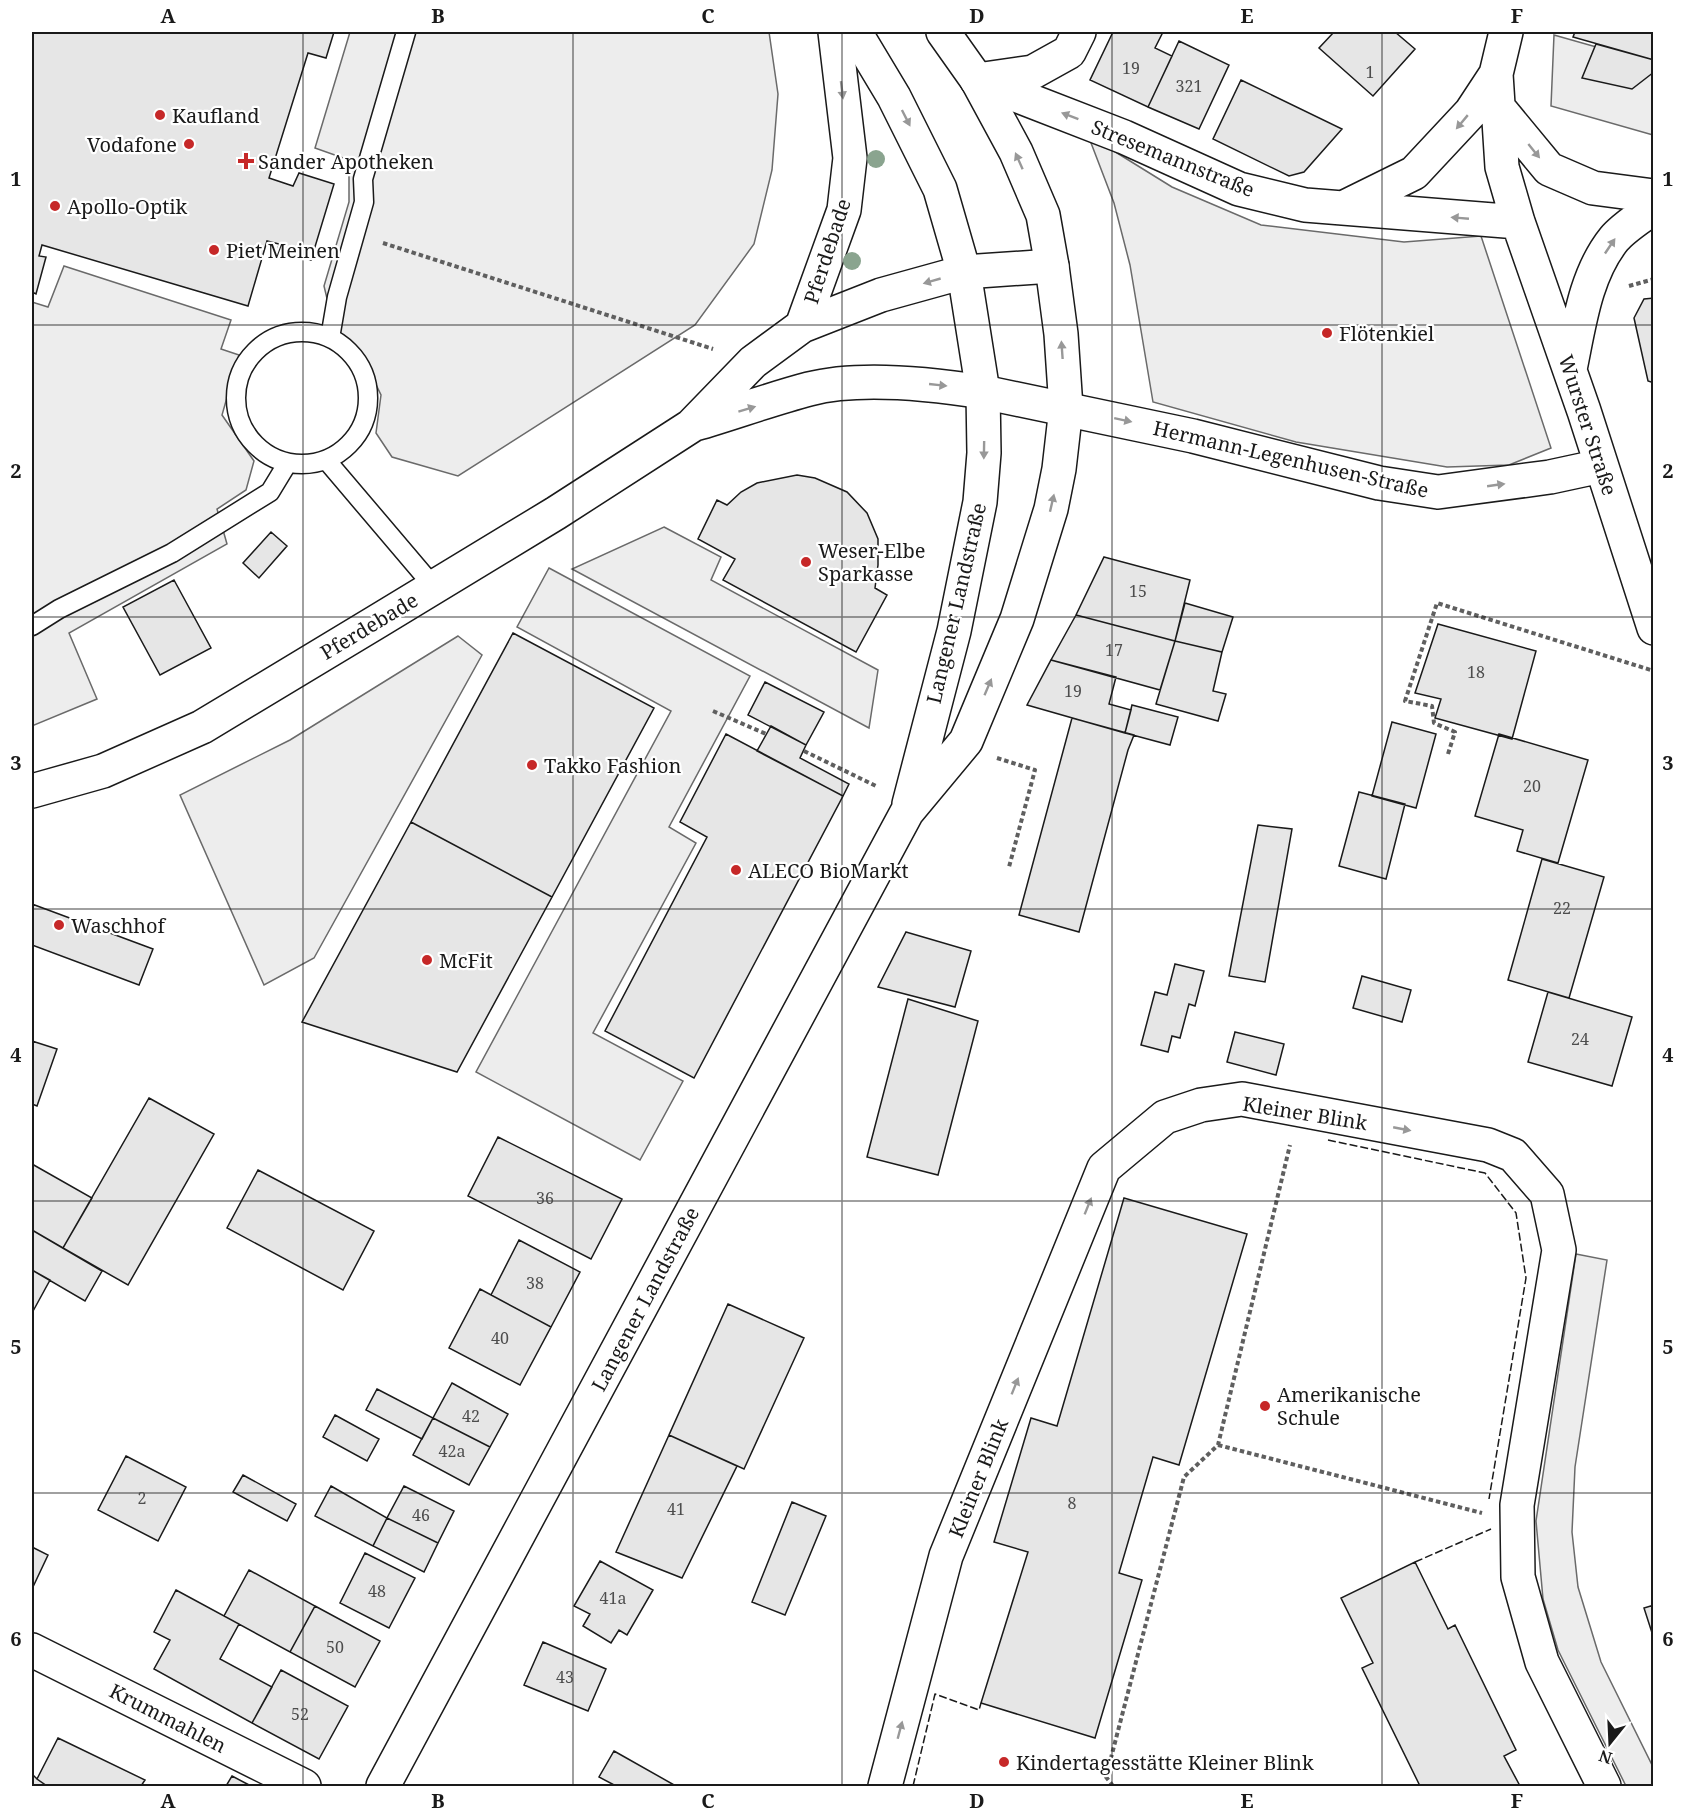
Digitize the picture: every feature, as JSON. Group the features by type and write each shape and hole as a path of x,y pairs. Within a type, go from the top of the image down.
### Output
{"street":[{"name":"Pferdebade","path":"802,326 844,210 850,158 835,32"},
{"path":"855,32 894,97 940,189 964,272 983,392"},
{"path":"943,32 977,80 1016,152 1043,215 1053,266 1066,408"},
{"path":"977,80 1033,72 1069,52 1079,32"},
{"path":"1341,208 1414,173 1471,112 1497,90 1506,32"},
{"name":"Stresemannstraße","path":"977,80 1124,137 1239,189 1305,206 1518,222"},
{"path":"1497,90 1549,170 1593,188 1653,196"},
{"name":"Wurster Straße","path":"1497,90 1502,167 1518,222 1570,369 1653,628"},
{"path":"1570,369 1585,298 1599,263 1615,238 1653,207"},
{"name":"Pferdebade","path":"32,791 103,771 202,727 434,587 556,513 691,426 753,362 802,326 881,296 964,272 1053,266"},
{"name":"Pferdebade","path":"691,426 811,388 854,384 936,384 983,392"},
{"name":"Hermann-Legenhusen-Straße","path":"983,392 1194,436 1379,483 1438,492 1550,477 1601,466"},
{"name":"Langener Landstraße","path":"908,807 954,631 980,502 984,453 983,392"},
{"name":"Langener Landstraße","path":"383,1786 908,807 966,741 1017,619 1051,509 1059,469 1066,408"},
{"name":"Kleiner Blink","path":"885,1786 946,1556 1104,1167 1165,1117 1201,1105 1242,1099 1488,1145 1513,1155 1547,1194 1559,1250 1517,1505 1518,1577 1542,1662 1604,1786"},
{"name":"Krummahlen","path":"32,1650 304,1786"}],"lane":[{"path":"330,338 337,297 364,202 363,179 406,32"},
{"path":"297,330 330,338 359,364 370,400 358,436 327,461 287,464 250,441 236,411 237,377 263,342 297,330"},
{"path":"327,461 434,587"},
{"path":"32,626 59,609 172,553 270,492 287,464"}],"path":[{"path":"355,234 753,362"},
{"path":"1448,754 1455,732 1434,723 1432,706 1405,701 1437,603 1653,671"},
{"path":"713,711 766,734"},
{"path":"961,747 1035,770 1009,867"},
{"path":"804,751 908,807"},
{"path":"1113,1786 1106,1777 1184,1477 1218,1445 1298,1110"},
{"path":"1218,1445 1517,1522"}],"shaded area":[{"path":"350,32 769,32 778,94 772,170 754,244 695,325 458,476 392,457 376,433 381,395 364,360 336,336 324,286 349,202 349,160 315,148"},
{"path":"1554,35 1653,63 1653,135 1551,106"},
{"name":"Flötenkiel","path":"1088,135 1172,187 1261,225 1404,242 1481,236 1551,448 1509,465 1447,467 1296,442 1153,402 1130,265 1114,203"},
{"path":"64,266 231,320 221,349 239,355 222,415 254,461 246,490 217,509 227,544 69,633 97,699 32,726 32,302 48,307"},
{"path":"664,527 721,557 711,580 878,670 869,728 572,569"},
{"path":"549,568 750,676 669,827 696,843 593,1033 683,1081 640,1160 476,1072 671,711 517,627"},
{"path":"458,636 482,655 314,958 264,985 180,795 290,740"},
{"path":"1576,1254 1607,1260 1575,1467 1572,1532 1578,1587 1601,1662 1653,1767 1653,1786 1626,1786 1558,1650 1543,1599 1536,1521"}],"building":[{"name":"Kaufland","path":"32,32 334,32 326,58 308,53 269,178 293,186 299,173 334,184 311,260 278,249 279,244 267,241 248,306 42,245 39,256 46,257 36,294 32,292"},
{"path":"1113,32 1163,32 1155,48 1172,56 1148,107 1090,80"},
{"path":"1334,32 1395,32 1415,49 1373,96 1319,48"},
{"path":"1575,32 1654,32 1654,60 1573,37"},
{"path":"1179,41 1229,65 1199,129 1148,107"},
{"path":"1596,44 1654,60 1654,72 1632,89 1582,78"},
{"path":"1241,80 1342,129 1304,172 1289,176 1213,139"},
{"path":"1654,298 1654,383 1648,381 1634,318 1644,299"},
{"name":"Weser-Elbe Sparkasse","path":"797,475 815,478 847,492 867,513 878,539 875,588 887,595 856,652 723,580 735,559 698,539 717,500 727,505 741,492 757,483"},
{"path":"271,532 287,546 259,578 243,563"},
{"path":"1104,557 1190,580 1175,641 1076,615"},
{"path":"174,580 211,648 160,675 123,607"},
{"path":"1185,603 1233,617 1222,652 1175,641"},
{"path":"1076,615 1175,641 1160,690 1051,660"},
{"path":"1438,624 1536,651 1512,739 1435,718 1441,699 1415,693"},
{"name":"Takko Fashion","path":"513,633 654,708 552,897 411,822"},
{"path":"1175,641 1222,652 1213,691 1226,694 1218,721 1156,704"},
{"path":"1051,660 1116,677 1109,704 1131,710 1125,733 1027,705"},
{"path":"765,682 824,712 806,745 748,715"},
{"path":"1132,705 1178,717 1170,745 1125,733"},
{"path":"1072,718 1134,735 1079,932 1019,915"},
{"path":"1392,722 1436,734 1416,808 1372,796"},
{"path":"771,726 806,745 800,758 849,784 843,796 757,751"},
{"path":"726,734 843,796 694,1078 605,1031 707,837 680,822"},
{"path":"1499,734 1588,760 1558,863 1517,851 1523,830 1475,816"},
{"path":"1359,792 1405,804 1386,879 1339,866"},
{"name":"McFit","path":"411,822 552,897 457,1072 302,1022"},
{"path":"1258,825 1292,829 1265,982 1229,976"},
{"path":"1542,859 1604,877 1569,998 1508,980"},
{"name":"Waschhof","path":"32,904 153,949 139,985 32,945"},
{"path":"906,932 971,951 955,1007 878,987"},
{"path":"1175,964 1204,971 1195,1006 1189,1004 1180,1038 1172,1036 1168,1052 1141,1045 1155,992 1167,995"},
{"path":"1362,976 1411,990 1402,1022 1353,1008"},
{"path":"1548,992 1632,1017 1612,1086 1528,1062"},
{"path":"908,999 978,1021 938,1175 867,1157"},
{"path":"1235,1032 1284,1044 1276,1075 1227,1062"},
{"path":"32,1041 57,1049 37,1106 32,1104"},
{"path":"149,1098 214,1134 128,1285 63,1248"},
{"path":"498,1137 622,1199 591,1259 468,1196"},
{"path":"32,1164 92,1198 63,1248 32,1230"},
{"path":"258,1170 374,1231 343,1290 227,1228"},
{"path":"1124,1198 1247,1234 1179,1465 1153,1457 1119,1573 1142,1580 1095,1738 981,1703 1028,1552 994,1542 1031,1418 1057,1426"},
{"path":"32,1230 102,1271 85,1301 32,1270"},
{"path":"519,1240 580,1272 551,1327 491,1295"},
{"path":"32,1270 50,1280 32,1313"},
{"path":"480,1289 551,1327 520,1385 449,1348"},
{"path":"728,1304 804,1338 744,1469 669,1435"},
{"path":"452,1383 508,1414 490,1447 433,1418"},
{"path":"377,1389 433,1418 422,1439 366,1410"},
{"path":"335,1415 379,1439 367,1461 323,1437"},
{"path":"433,1418 490,1447 469,1485 413,1455"},
{"path":"669,1435 737,1466 682,1578 616,1552"},
{"path":"126,1456 186,1487 158,1541 98,1510"},
{"path":"243,1475 296,1504 287,1521 233,1492"},
{"path":"331,1486 387,1518 373,1546 315,1516"},
{"path":"404,1486 454,1511 438,1543 387,1518"},
{"path":"792,1502 826,1516 785,1615 752,1602"},
{"path":"387,1518 438,1543 424,1572 373,1546"},
{"path":"32,1547 48,1555 32,1589"},
{"path":"365,1553 415,1578 389,1628 340,1603"},
{"path":"600,1561 653,1590 627,1635 619,1630 611,1643 583,1626 590,1614 574,1606"},
{"path":"1415,1562 1448,1629 1455,1625 1516,1750 1504,1756 1520,1786 1420,1786 1362,1668 1373,1663 1341,1598"},
{"path":"249,1570 315,1606 290,1652 224,1616"},
{"path":"176,1590 239,1624 220,1659 272,1687 252,1723 154,1669 170,1640 154,1632"},
{"path":"1654,1605 1654,1639 1644,1608"},
{"path":"315,1606 380,1641 355,1687 290,1652"},
{"path":"543,1642 606,1669 588,1711 524,1685"},
{"path":"281,1670 348,1706 319,1759 252,1723"},
{"path":"58,1738 145,1780 141,1786 47,1786 37,1779"},
{"path":"614,1751 676,1786 616,1786 599,1777"},
{"path":"32,1774 37,1779 47,1786 32,1786"},
{"path":"232,1776 251,1786 226,1786"}],"fence":[{"path":"1328,1140 1485,1173 1516,1213 1526,1278 1489,1499"},
{"path":"1415,1562 1491,1529"},
{"path":"913,1786 935,1694 979,1710 981,1703"}],"place":[{"name":"Kaufland","path":"160,115"},
{"name":"Vodafone","path":"189,144"},
{"name":"Sander Apotheken","path":"246,161"},
{"name":"Apollo-Optik","path":"55,206"},
{"name":"Piet Meinen","path":"214,250"},
{"name":"Flötenkiel","path":"1327,333"},
{"name":"Weser-Elbe Sparkasse","path":"806,562"},
{"name":"Takko Fashion","path":"532,765"},
{"name":"ALECO BioMarkt","path":"736,870"},
{"name":"Waschhof","path":"59,925"},
{"name":"McFit","path":"427,960"},
{"name":"Amerikanische Schule","path":"1265,1406"},
{"name":"Kindertagesstätte Kleiner Blink","path":"1004,1762"}]}
